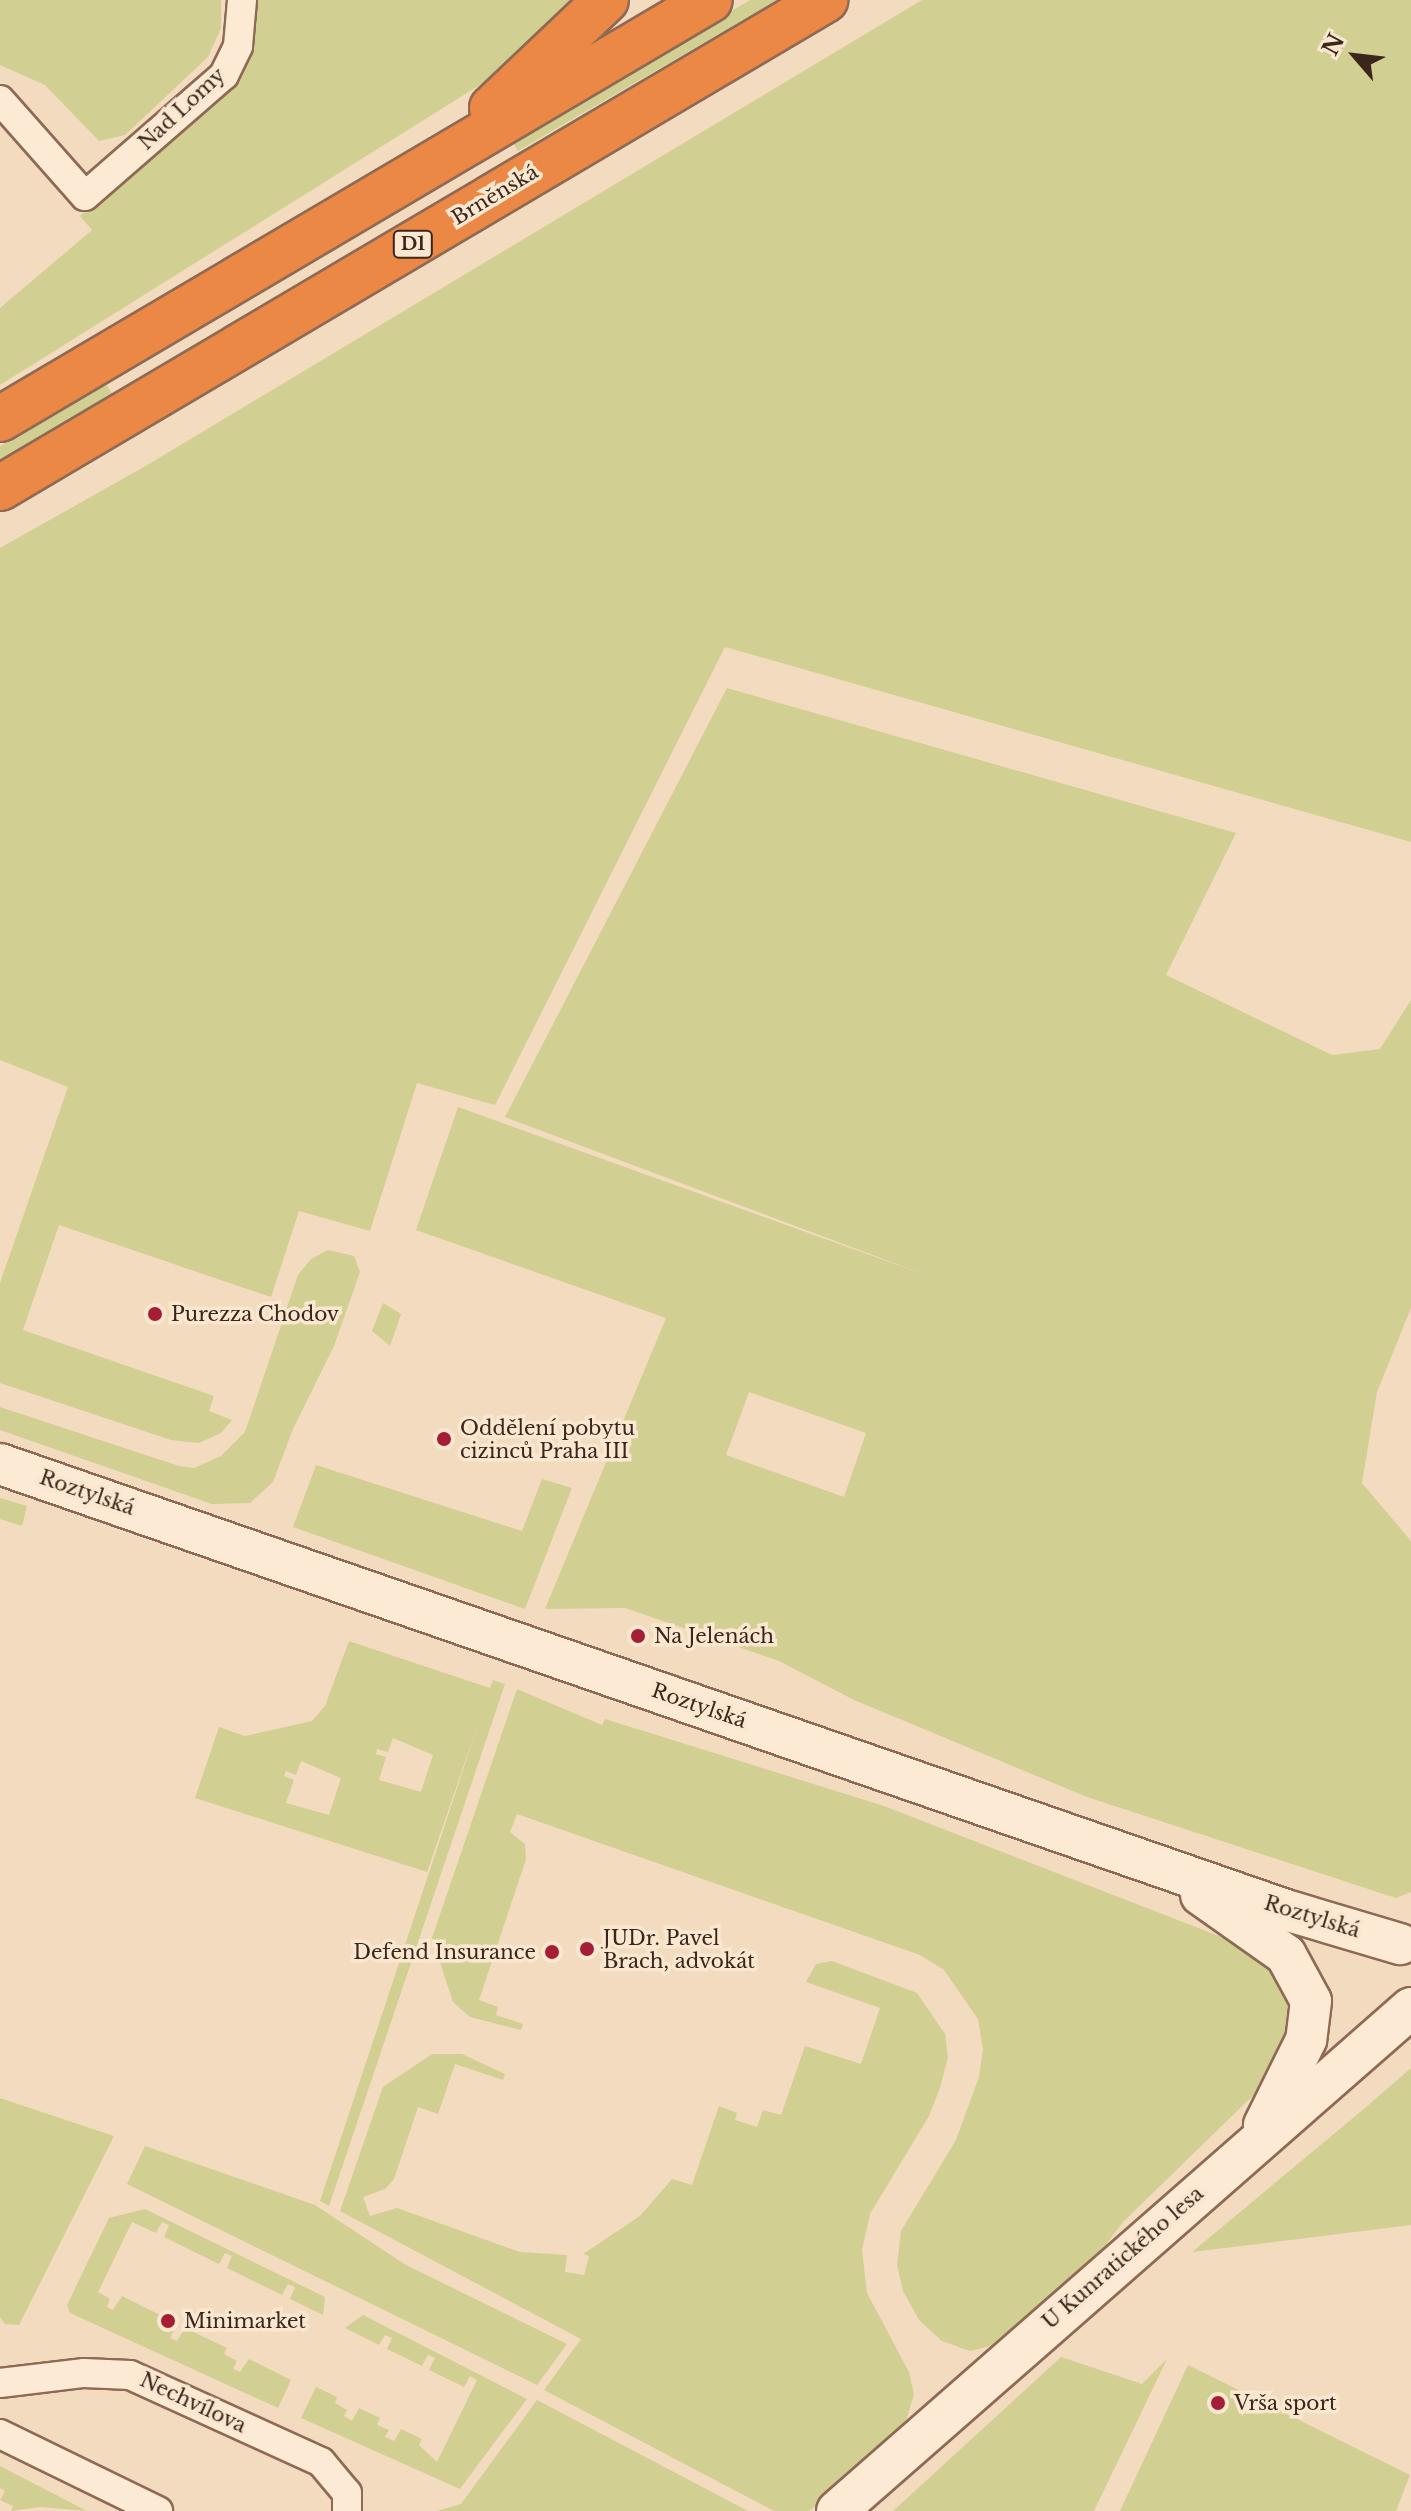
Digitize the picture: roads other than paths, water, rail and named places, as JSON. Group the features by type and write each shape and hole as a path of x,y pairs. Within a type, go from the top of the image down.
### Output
{"highway":[{"path":"424,170 606,0"},
{"path":"0,419 710,0"},
{"name":"Brněnská","path":"0,488 825,0"}],"main road":[{"name":"Roztylská","path":"0,1464 1158,1866 1406,1934"},
{"path":"1158,1866 1286,1955 1307,1989 1312,2014 1306,2040 1255,2143"},
{"path":"1406,1934 1399,1966 1411,1991"},
{"name":"U Kunratického lesa","path":"837,2511 1411,2008"}],"street":[{"name":"Nad Lomy","path":"0,100 85,196 224,75 238,46 242,0"},
{"name":"Nechvílova","path":"0,2383 84,2373 130,2375 321,2462 347,2493 347,2511"},
{"path":"0,2434 158,2511"}],"place":[{"name":"Purezza Chodov","path":"155,1314"},
{"name":"Oddělení pobytu cizinců Praha III","path":"444,1439"},
{"name":"Na Jelenách","path":"638,1636"},
{"name":"JUDr. Pavel Brach, advokát","path":"587,1949"},
{"name":"Defend Insurance","path":"552,1952"},
{"name":"Minimarket","path":"168,2321"},
{"name":"Vrša sport","path":"1218,2403"}]}
